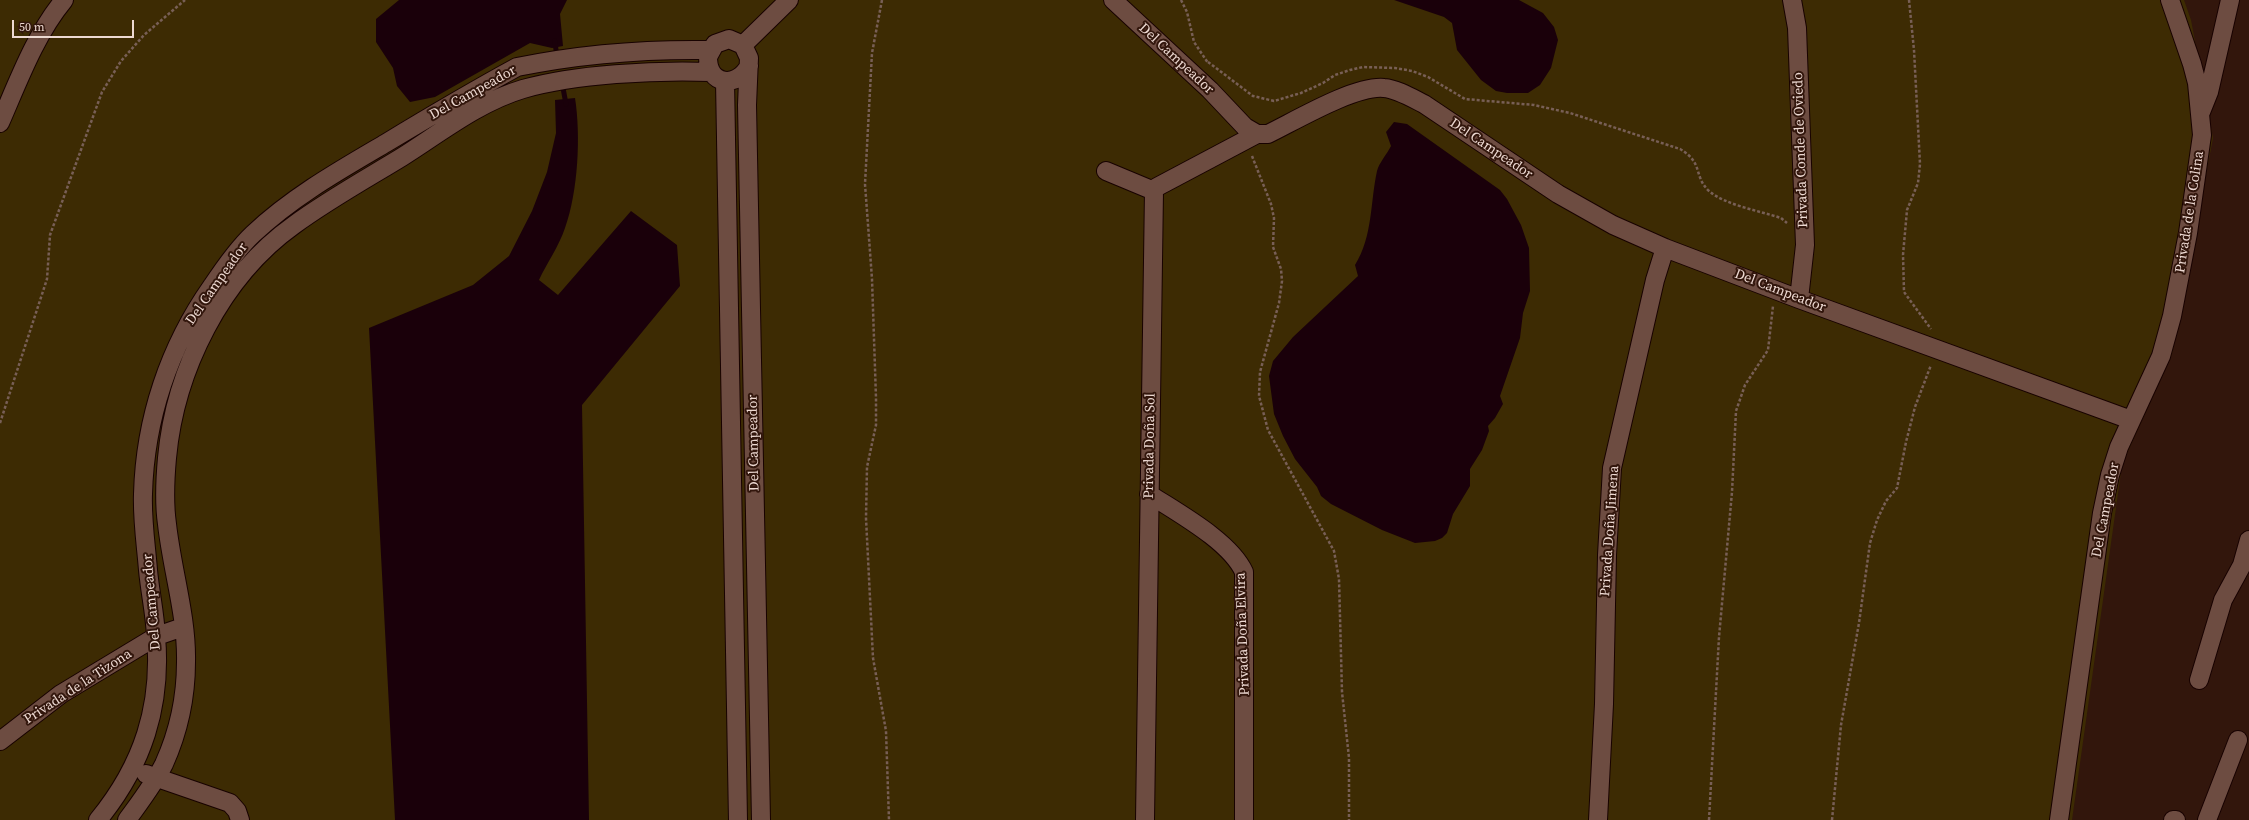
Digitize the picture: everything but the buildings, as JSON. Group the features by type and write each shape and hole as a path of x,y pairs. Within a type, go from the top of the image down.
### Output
{"street":[{"path":"0,123 25,66 56,10 64,0"},
{"path":"710,50 714,44 729,39 743,45 789,0"},
{"name":"Del Campeador","path":"1113,0 1210,90 1246,127 1251,137 1268,134 1360,92 1384,88 1424,104 1558,194 1613,225 1666,248 1775,290 2131,420 2110,475 2102,513 2059,820"},
{"name":"Privada Conde de Oviedo","path":"1792,0 1797,28 1805,245 1799,299"},
{"name":"Privada de la Colina","path":"2131,420 2161,356 2172,316 2188,233 2202,135 2192,64 2170,0"},
{"path":"2200,114 2210,92 2230,0"},
{"name":"Del Campeador","path":"743,45 749,58 747,113 761,820"},
{"name":"Del Campeador","path":"98,820 119,793 132,768 148,733 154,709 157,680 157,636 148,571 143,496 145,462 150,428 160,388 187,325 228,262 252,234 318,183 517,67 553,60 601,55 669,50 710,50 708,65 718,76 729,357 738,820"},
{"name":"Del Campeador","path":"127,820 156,779 164,764 176,731 183,700 186,661 183,627 166,522 167,462 173,421 183,387 203,334 218,307 243,272 292,226 478,109 521,90 550,83 607,76 679,71 718,76 735,80 744,75 748,66"},
{"path":"1106,171 1154,191 1157,187 1251,137"},
{"name":"Privada Doña Sol","path":"1145,820 1154,191"},
{"name":"Privada Doña Jimena","path":"1598,820 1604,704 1608,535 1612,468 1655,280 1666,248"},
{"path":"187,325 203,334"},
{"path":"729,357 752,357"},
{"name":"Privada Doña Elvira","path":"1149,494 1221,543 1238,559 1244,572 1244,820"},
{"path":"2199,680 2223,600 2242,565 2249,540"},
{"path":"734,602 757,604"},
{"name":"Privada de la Tizona","path":"0,740 62,694 157,636 183,627"},
{"path":"2207,820 2238,740"},
{"path":"132,768 156,779 230,803 237,811 240,820"}],"path":[{"path":"0,423 47,279 50,235 102,92 121,61 144,35 185,0"},
{"path":"882,0 872,53 865,184 872,279 876,398 876,425 868,467 866,518 873,658 886,732 889,820"},
{"path":"1181,0 1187,12 1194,42 1208,62 1253,96 1274,101 1301,93 1323,83 1335,75 1363,67 1395,68 1420,72 1465,99 1534,105 1570,113 1680,149 1690,155 1696,164 1700,179 1708,190 1721,199 1781,218 1790,226 1805,245"},
{"path":"1832,820 1841,725 1859,623 1870,543 1877,520 1886,501 1897,488 1915,407 1938,349 1937,342 1930,327 1904,292 1903,255 1907,210 1918,183 1920,164 1914,50 1909,0"},
{"path":"1208,62 1210,90"},
{"path":"1251,137 1271,204 1274,218 1273,247 1281,269 1282,281 1279,303 1260,372 1259,396 1268,430 1334,552 1339,579 1342,692 1349,758 1350,820"},
{"path":"1709,820 1719,637 1732,492 1736,411 1745,385 1768,350 1775,290"}],"shaded area":[{"path":"0,0 2184,0 2191,20 2213,138 2172,354 2122,465 2072,820 0,820"},
{"path":"399,0 567,0 560,14 563,46 552,48 530,43 435,97 410,102 397,86 393,68 376,42 376,19"},
{"path":"1394,0 1519,0 1543,13 1554,27 1558,40 1551,68 1540,85 1528,93 1507,93 1496,91 1481,80 1457,50 1452,23 1444,17"},
{"path":"575,98 578,146 573,198 562,235 539,280 558,295 631,211 677,245 680,286 582,405 589,820 395,820 369,328 473,285 509,256 532,211 547,172 556,133 555,100"},
{"path":"1394,122 1407,124 1500,190 1507,199 1521,225 1529,248 1530,291 1523,313 1520,338 1500,396 1503,404 1495,418 1488,426 1489,431 1482,450 1470,469 1470,486 1453,514 1447,533 1442,538 1435,541 1415,543 1382,530 1331,504 1321,496 1317,487 1295,459 1283,436 1274,414 1269,376 1273,361 1293,337 1358,276 1355,265 1361,254 1368,231 1377,171 1391,146 1386,132"}],"waterway":[{"path":"555,41 556,50"},
{"path":"563,88 566,104"}]}
